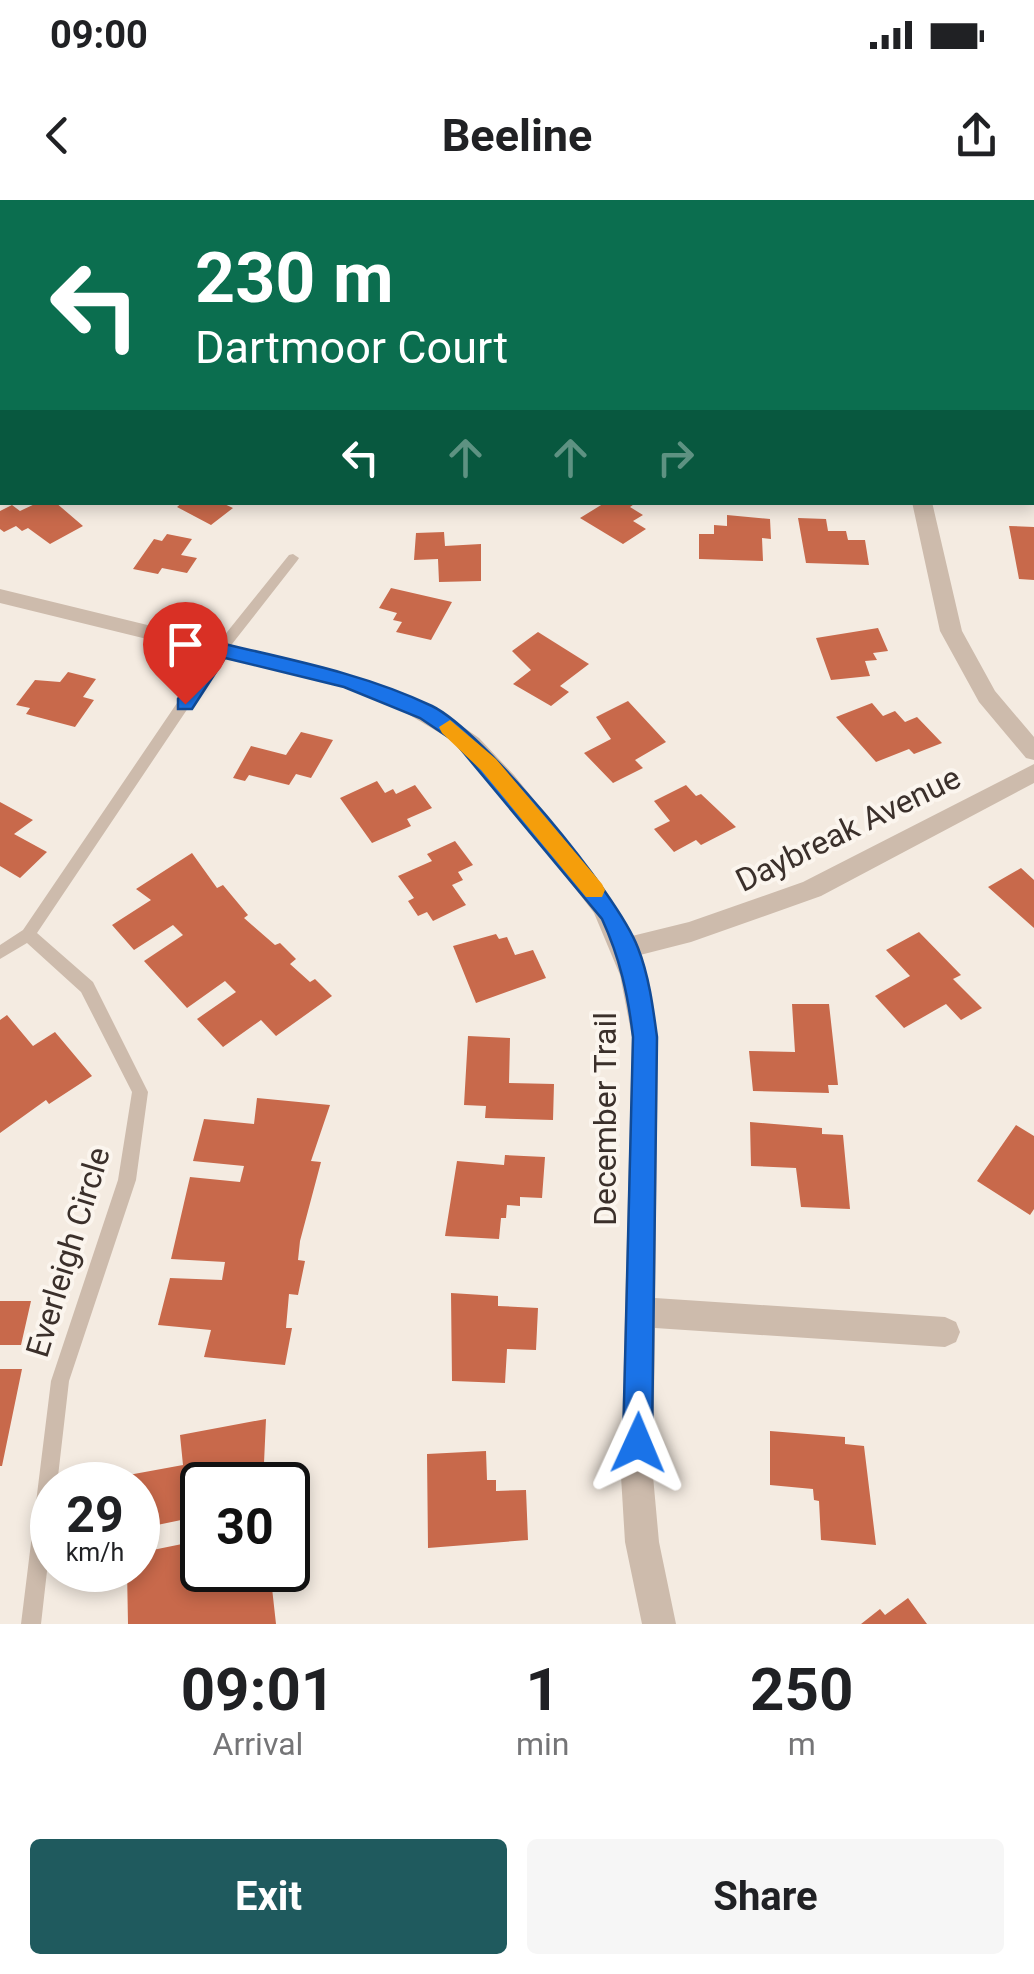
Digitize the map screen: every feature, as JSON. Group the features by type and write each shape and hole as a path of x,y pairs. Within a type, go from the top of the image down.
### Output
{"street":[{"path":"923,505 952,631 987,696 1034,752"},
{"name":"December Trail","path":"0,596 376,690 427,712 462,735 610,914 627,948 639,992 645,1037 637,1476 642,1542 658,1624"},
{"name":"Daybreak Avenue","path":"627,948 692,932 812,890 1034,773"},
{"path":"640,1312 945,1332"}],"lane":[{"path":"0,953 28,934 220,650 293,558"},
{"name":"Everleigh Circle","path":"28,934 87,987 140,1092 127,1180 60,1381 31,1624"}],"building":[{"path":"12,505 20,511 33,505 58,505 83,526 50,544 28,528 22,531 16,526 4,532 0,529 0,511"},
{"path":"226,505 233,508 211,525 177,507"},
{"path":"601,505 633,505 630,507 643,515 633,521 646,529 623,544 580,518"},
{"path":"727,515 770,519 771,539 762,538 763,561 699,559 699,534 714,534 714,525 727,526"},
{"path":"798,518 826,519 828,531 846,531 848,540 865,540 869,565 806,563"},
{"path":"1009,526 1034,527 1034,580 1019,579"},
{"path":"444,532 445,546 481,544 481,581 439,582 438,559 414,560 416,533"},
{"path":"167,534 192,539 181,555 197,558 187,573 162,568 158,574 133,569 154,539 162,541"},
{"path":"391,588 452,602 431,640 396,632 402,622 393,620 397,613 379,608"},
{"path":"878,628 888,651 873,653 877,660 865,661 870,676 831,680 816,638"},
{"path":"538,632 589,664 560,686 569,692 551,706 513,684 531,670 512,651"},
{"path":"68,672 96,679 83,697 94,700 75,727 26,714 30,708 16,705 35,680 60,682"},
{"path":"628,701 666,742 635,760 643,768 613,783 584,753 611,739 596,717"},
{"path":"872,703 883,716 895,711 905,722 917,717 942,743 914,754 909,749 876,762 836,717"},
{"path":"301,732 333,740 311,778 296,774 289,785 249,775 245,781 233,778 251,746 286,755"},
{"path":"377,781 385,793 393,789 396,794 415,785 432,808 407,819 411,826 372,843 340,798"},
{"path":"686,785 736,827 701,845 696,840 674,852 654,829 670,821 654,801"},
{"path":"0,802 33,820 14,834 47,852 20,878 0,866"},
{"path":"455,841 473,865 458,872 463,880 452,885 466,905 433,921 427,912 418,916 408,901 414,898 398,876 432,861 427,854"},
{"path":"192,853 217,888 223,885 248,915 244,918 275,945 280,943 296,959 290,964 310,982 315,979 332,996 276,1036 261,1020 223,1047 197,1019 236,992 225,981 187,1008 144,961 183,935 173,925 134,950 112,925 151,900 136,889"},
{"path":"1021,868 1034,880 1034,928 988,887"},
{"path":"919,932 961,975 953,979 982,1008 961,1020 946,1004 904,1028 875,996 910,976 886,950"},
{"path":"496,934 499,939 507,937 515,955 533,950 546,978 476,1003 453,946"},
{"path":"792,1004 829,1004 838,1085 828,1085 829,1093 753,1091 749,1051 795,1052"},
{"path":"7,1015 33,1046 55,1032 92,1076 49,1104 46,1100 0,1133 0,1020"},
{"path":"468,1036 510,1038 509,1083 554,1084 553,1120 485,1118 486,1106 464,1105"},
{"path":"257,1098 330,1105 311,1161 321,1162 300,1241 298,1260 305,1261 298,1295 289,1294 286,1328 292,1328 285,1365 204,1357 211,1330 158,1325 170,1278 222,1280 225,1262 171,1259 190,1177 240,1182 244,1166 193,1161 204,1119 254,1124"},
{"path":"750,1122 822,1128 822,1134 843,1135 850,1209 801,1207 796,1168 751,1166"},
{"path":"1016,1125 1034,1136 1034,1209 1030,1215 977,1181"},
{"path":"505,1155 545,1157 542,1198 520,1197 520,1206 507,1205 499,1239 445,1236 457,1161 504,1165"},
{"path":"451,1293 498,1296 498,1306 538,1308 536,1350 507,1349 505,1383 452,1381"},
{"path":"0,1301 31,1301 21,1345 0,1345"},
{"path":"0,1369 22,1369 2,1466 0,1466"},
{"path":"266,1419 264,1462 183,1462 180,1435"},
{"path":"770,1431 845,1437 845,1444 864,1446 876,1545 821,1540 819,1501 814,1500 813,1489 770,1485"},
{"path":"486,1451 487,1480 496,1480 496,1491 526,1490 528,1540 428,1548 427,1454"},
{"path":"180,1466 180,1520 160,1524 160,1469"},
{"path":"180,1544 180,1592 272,1592 276,1624 128,1624 127,1592 160,1592 160,1549"},
{"path":"908,1598 927,1624 861,1624 880,1609 885,1615"}],"slow traffic":[{"path":"450,727 489,764 594,890"}],"route":[{"path":"185,704 220,650 349,681 427,712 462,735 489,764 610,914 627,948 639,992 645,1037 638,1443"}]}
